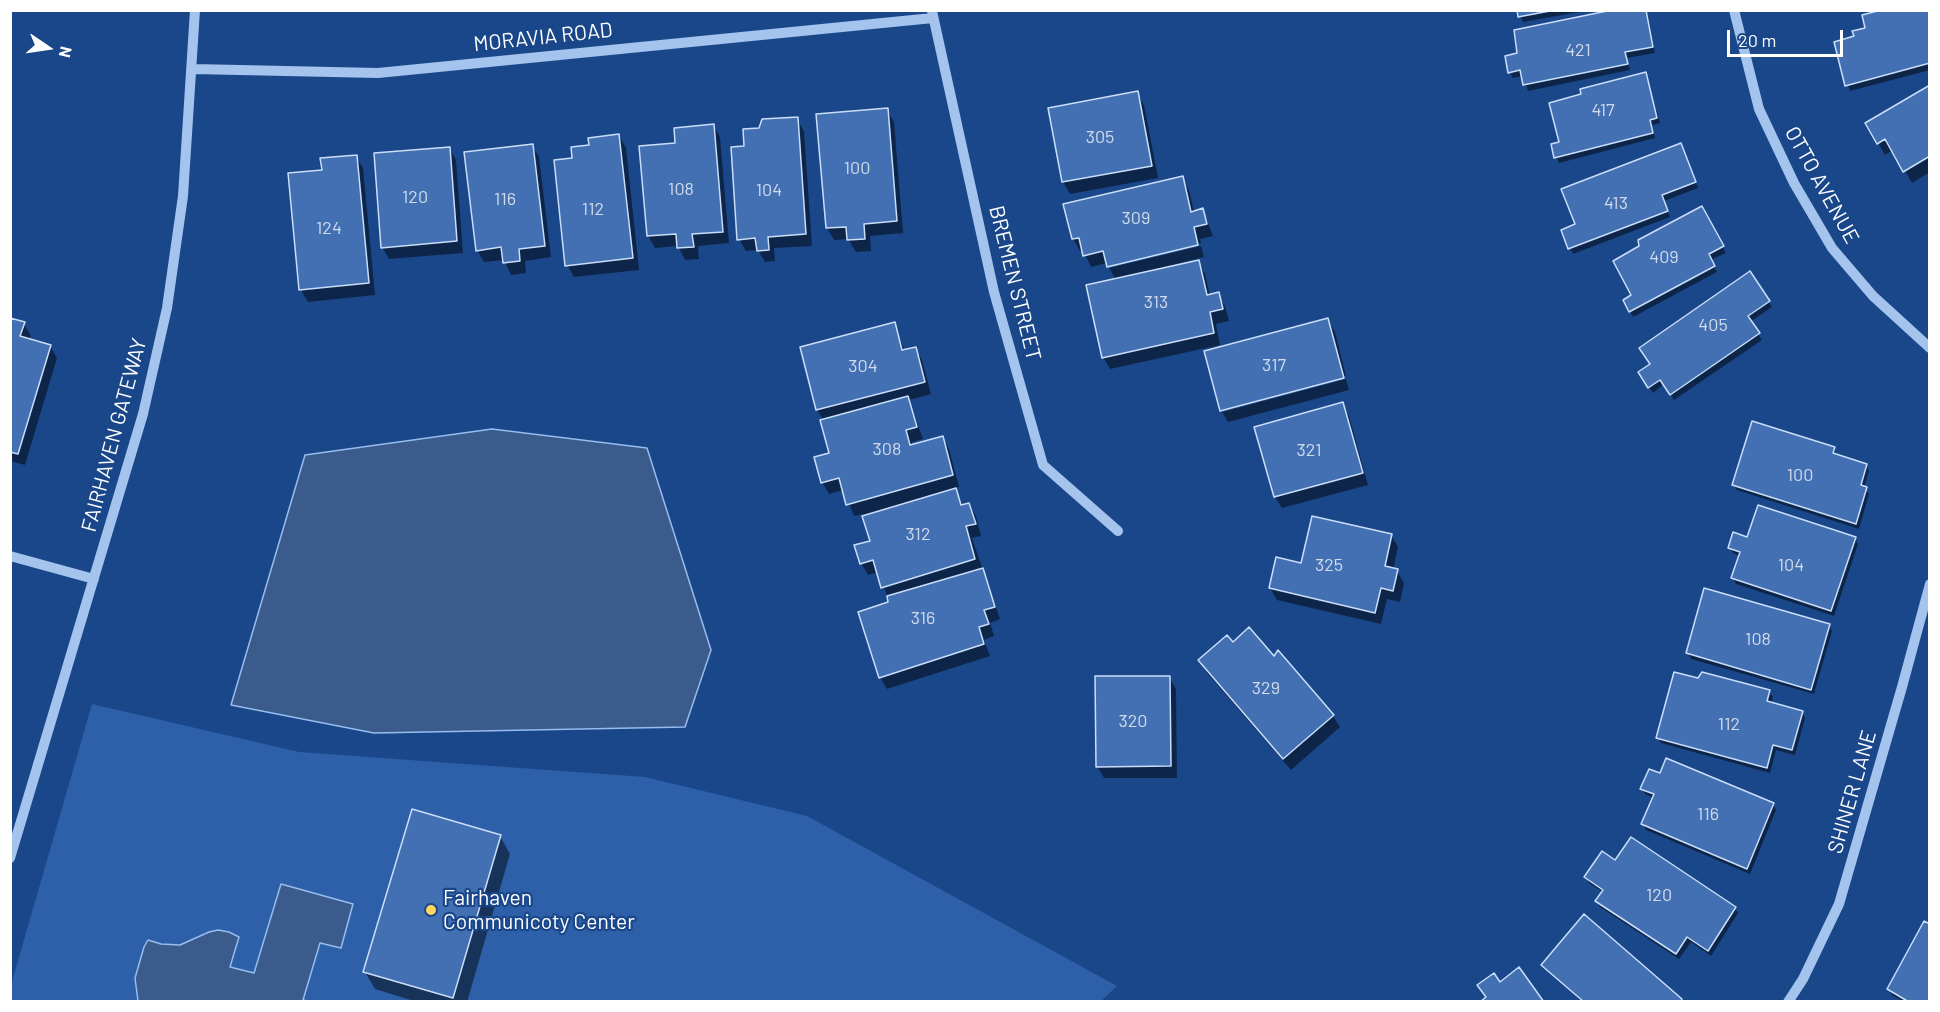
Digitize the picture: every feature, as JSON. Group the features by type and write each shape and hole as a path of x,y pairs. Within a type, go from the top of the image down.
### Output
{"street":[{"name":"FAIRHAVEN GATEWAY","path":"10,858 143,414 167,308 183,196 193,69 195,10"},
{"name":"OTTO AVENUE","path":"1734,10 1759,109 1794,183 1832,248 1873,296 1929,348"},
{"name":"MORAVIA ROAD","path":"193,69 378,73 933,14"},
{"name":"BREMEN STREET","path":"933,14 994,292 1043,465 1118,531"},
{"path":"10,556 94,579"},
{"name":"SHINER LANE","path":"1788,1002 1803,979 1839,904 1896,708 1929,584"}],"shaded area":[{"path":"492,429 647,448 711,650 685,727 374,733 231,705 305,455"},
{"path":"92,704 299,752 645,777 807,816 1117,986 1100,1002 11,1002 11,985"},
{"path":"281,884 353,904 341,948 320,943 303,1000 307,1001 138,1001 135,978 148,940 161,944 180,945 209,932 218,930 229,932 239,937 230,967 254,973"}],"building":[{"path":"1517,10 1555,10 1518,17"},
{"path":"1612,10 1646,10 1653,47 1625,52 1628,64 1523,85 1520,70 1508,73 1505,56 1517,53 1514,30"},
{"path":"1881,10 1930,10 1930,63 1845,86 1834,42 1854,36 1852,31 1865,28 1862,15"},
{"path":"1646,72 1657,118 1650,120 1653,133 1554,158 1551,144 1559,142 1549,103 1581,94 1580,89"},
{"path":"1930,85 1930,156 1903,172 1885,139 1877,144 1865,123"},
{"path":"1138,91 1152,166 1062,182 1048,108"},
{"path":"888,108 897,221 864,224 865,239 847,240 846,227 826,228 816,114"},
{"path":"798,117 806,234 768,237 769,250 757,251 755,238 737,240 731,147 744,146 743,129 759,128 762,119"},
{"path":"714,124 723,232 692,234 694,247 677,248 676,234 647,236 639,146 675,143 674,128"},
{"path":"619,134 633,258 565,266 554,160 572,158 571,147 589,145 588,138"},
{"path":"1681,143 1696,182 1662,195 1668,211 1568,249 1561,230 1575,224 1561,189"},
{"path":"533,144 545,246 519,249 520,261 503,263 501,247 476,251 464,152"},
{"path":"450,147 457,241 381,248 374,153"},
{"path":"357,155 369,283 299,290 288,173 322,170 320,158"},
{"path":"1183,176 1191,212 1203,208 1207,224 1194,227 1198,245 1107,267 1103,251 1083,256 1079,238 1072,239 1063,204"},
{"path":"1702,206 1724,246 1709,254 1715,266 1629,312 1623,300 1631,295 1613,261 1639,246 1638,240"},
{"path":"1199,260 1207,295 1219,292 1223,309 1210,312 1214,333 1102,358 1086,285"},
{"path":"1750,271 1770,301 1748,316 1760,333 1670,395 1660,380 1648,388 1638,372 1650,364 1639,348"},
{"path":"10,318 25,322 20,336 51,345 18,454 10,452"},
{"path":"1328,318 1344,378 1220,411 1204,351"},
{"path":"895,322 902,350 916,347 925,382 816,410 800,347"},
{"path":"908,396 917,427 906,430 910,445 943,436 953,475 846,505 839,478 821,483 814,457 829,453 820,420"},
{"path":"1343,402 1363,473 1274,497 1254,427"},
{"path":"1752,421 1835,447 1833,453 1867,464 1861,485 1867,487 1856,524 1732,485"},
{"path":"956,488 961,505 969,503 976,524 966,526 975,559 881,588 873,560 860,564 854,545 870,541 862,516"},
{"path":"1758,505 1856,537 1831,611 1731,578 1740,552 1728,548 1733,532 1747,537"},
{"path":"1312,516 1392,534 1385,566 1398,569 1393,591 1381,588 1375,613 1269,588 1276,557 1301,563"},
{"path":"983,568 995,607 984,610 989,624 979,627 984,644 879,678 858,612 888,602 887,596"},
{"path":"1704,588 1830,624 1811,690 1686,653"},
{"path":"1249,627 1274,656 1278,650 1334,715 1283,759 1198,660 1227,635 1233,642"},
{"path":"1674,672 1698,678 1702,672 1770,690 1767,701 1803,711 1792,750 1773,745 1767,768 1656,738"},
{"path":"1095,676 1170,676 1171,766 1096,767"},
{"path":"1666,758 1774,803 1747,869 1641,824 1654,794 1640,789 1649,769 1660,773"},
{"path":"412,809 501,835 453,998 363,972"},
{"path":"1631,837 1736,907 1708,951 1687,937 1676,954 1595,901 1603,890 1584,877 1602,851 1615,860"},
{"path":"1584,914 1682,999 1680,1002 1584,1002 1541,965"},
{"path":"1924,921 1930,924 1930,1002 1909,1002 1887,989"},
{"path":"1519,967 1544,1002 1480,1002 1486,997 1477,985 1494,973 1500,982"}],"place":[{"name":"Fairhaven Communicoty Center","path":"431,910"}]}
